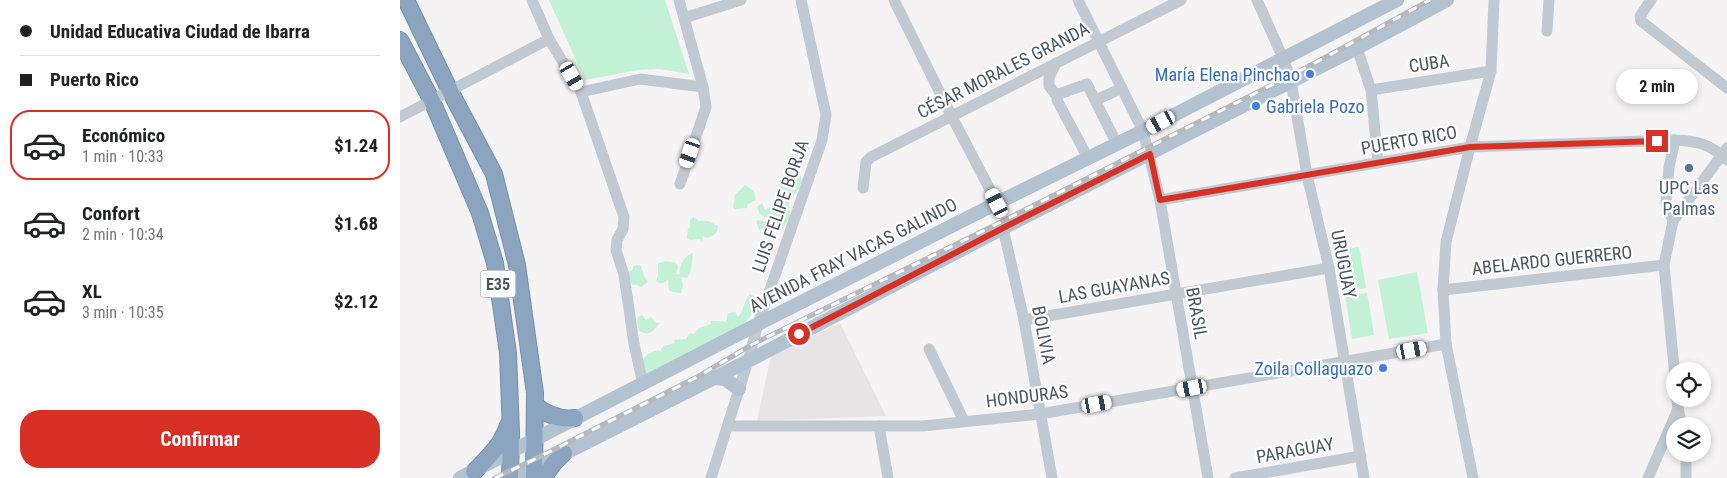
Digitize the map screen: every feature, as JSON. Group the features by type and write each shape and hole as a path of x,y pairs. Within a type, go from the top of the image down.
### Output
{"highway":[{"name":"E35","path":"406,0 450,91 494,174 517,265 536,405 538,475"},
{"name":"E35","path":"400,40 432,101 480,213 496,263 508,353 511,418 510,478"},
{"path":"536,405 543,412 553,416 568,419 575,418"},
{"path":"467,475 494,451 503,439 511,418"},
{"path":"538,475 564,453"}],"main road":[{"name":"AVENIDA FRAY VACAS GALINDO","path":"467,475 758,324 1143,131 1397,0"},
{"path":"564,453 748,361 1003,228 1357,48 1446,0"},
{"path":"714,378 725,379 739,389"},
{"path":"516,478 538,475"}],"street":[{"path":"532,0 550,39 581,92 624,216 623,229 617,240 616,250 624,275 634,344 643,384"},
{"path":"679,0 703,86 706,107 680,184"},
{"path":"684,18 741,0"},
{"name":"LUIS FELIPE BORJA","path":"711,478 758,324 822,140 826,115 800,0"},
{"path":"894,0 997,203"},
{"name":"BRASIL","path":"1078,0 1143,131 1150,154 1160,200 1208,478"},
{"name":"CÉSAR MORALES GRANDA","path":"863,188 866,162 871,157 1181,0"},
{"name":"URUGUAY","path":"1257,0 1283,58 1291,81 1307,175 1329,268 1364,478"},
{"path":"1472,478 1446,344 1443,290 1446,242 1470,147 1492,71 1494,0"},
{"path":"1547,31 1549,0"},
{"path":"1651,0 1640,16 1641,21 1727,88"},
{"path":"400,117 550,39"},
{"path":"1357,48 1371,90 1378,163"},
{"path":"1056,63 1049,78 1049,86 1057,96 1057,100 1088,158"},
{"name":"CUBA","path":"1371,90 1492,71"},
{"path":"581,92 640,79 703,86"},
{"path":"1057,96 1087,84 1117,144"},
{"path":"1096,100 1122,88"},
{"path":"1673,221 1666,202 1669,167 1675,140"},
{"name":"PUERTO RICO","path":"1160,200 1470,147 1675,140 1697,141 1725,155"},
{"path":"1674,362 1664,265 1673,221 1725,155"},
{"name":"BOLIVIA","path":"1003,228 1024,320 1052,478"},
{"name":"ABELARDO GUERRERO","path":"1443,290 1664,265"},
{"name":"LAS GUAYANAS","path":"1024,320 1329,268"},
{"name":"HONDURAS","path":"728,426 923,426 1040,414 1446,344"},
{"path":"929,349 964,421"},
{"path":"1648,478 1677,407"},
{"path":"879,426 888,478"},
{"name":"PARAGUAY","path":"1235,478 1361,456"},
{"path":"1686,462 1686,478"}],"shaded area":[{"path":"840,323 886,416 757,421 771,355"}],"green space":[{"path":"549,0 665,0 689,74 659,69 637,70 585,80"},
{"path":"808,140 809,150 803,155 799,167 802,183 789,203 791,216 784,227 777,230 772,225 759,230 756,221 766,222 768,219 760,214 757,207 762,203 765,210 770,207 772,209 780,199 779,182 786,173 784,170 786,162 795,158 796,142"},
{"path":"745,185 754,191 756,200 748,204 747,208 735,209 733,207 735,195"},
{"path":"693,217 699,221 707,221 718,226 716,232 707,238 703,236 702,241 699,239 690,240 687,238 688,229 690,227 690,220"},
{"path":"1359,247 1366,288 1344,292 1337,250"},
{"path":"693,253 691,271 687,278 681,277 683,285 681,293 669,290 668,280 662,283 656,281 658,264 666,261 676,263 678,267 676,274 678,275 683,261"},
{"path":"633,266 641,266 648,282 641,287 632,285 628,273 633,269"},
{"path":"1417,272 1428,333 1389,339 1378,280"},
{"path":"1367,293 1374,335 1352,339 1345,296"},
{"path":"750,294 757,298 755,306 748,320 742,326 683,355 673,363 668,362 655,373 644,374 642,360 648,354 657,350 662,352 661,349 664,346 675,343 674,340 686,339 690,333 694,334 699,328 711,324 711,321 726,322 728,313 735,312 738,317"},
{"path":"642,315 646,320 651,317 655,322 660,323 653,331 647,334 639,331 637,322 638,317"}],"railway":[{"path":"495,478 699,376 753,344 997,224 1313,64 1430,0"}],"place":[{"name":"María Elena Pinchao","path":"1310,74"},
{"name":"Gabriela Pozo","path":"1256,106"},
{"name":"UPC Las Palmas","path":"1689,168"},
{"name":"Zoila Collaguazo","path":"1383,368"}],"route":[{"path":"799,334 1150,154 1160,200 1470,147 1657,141"}]}
